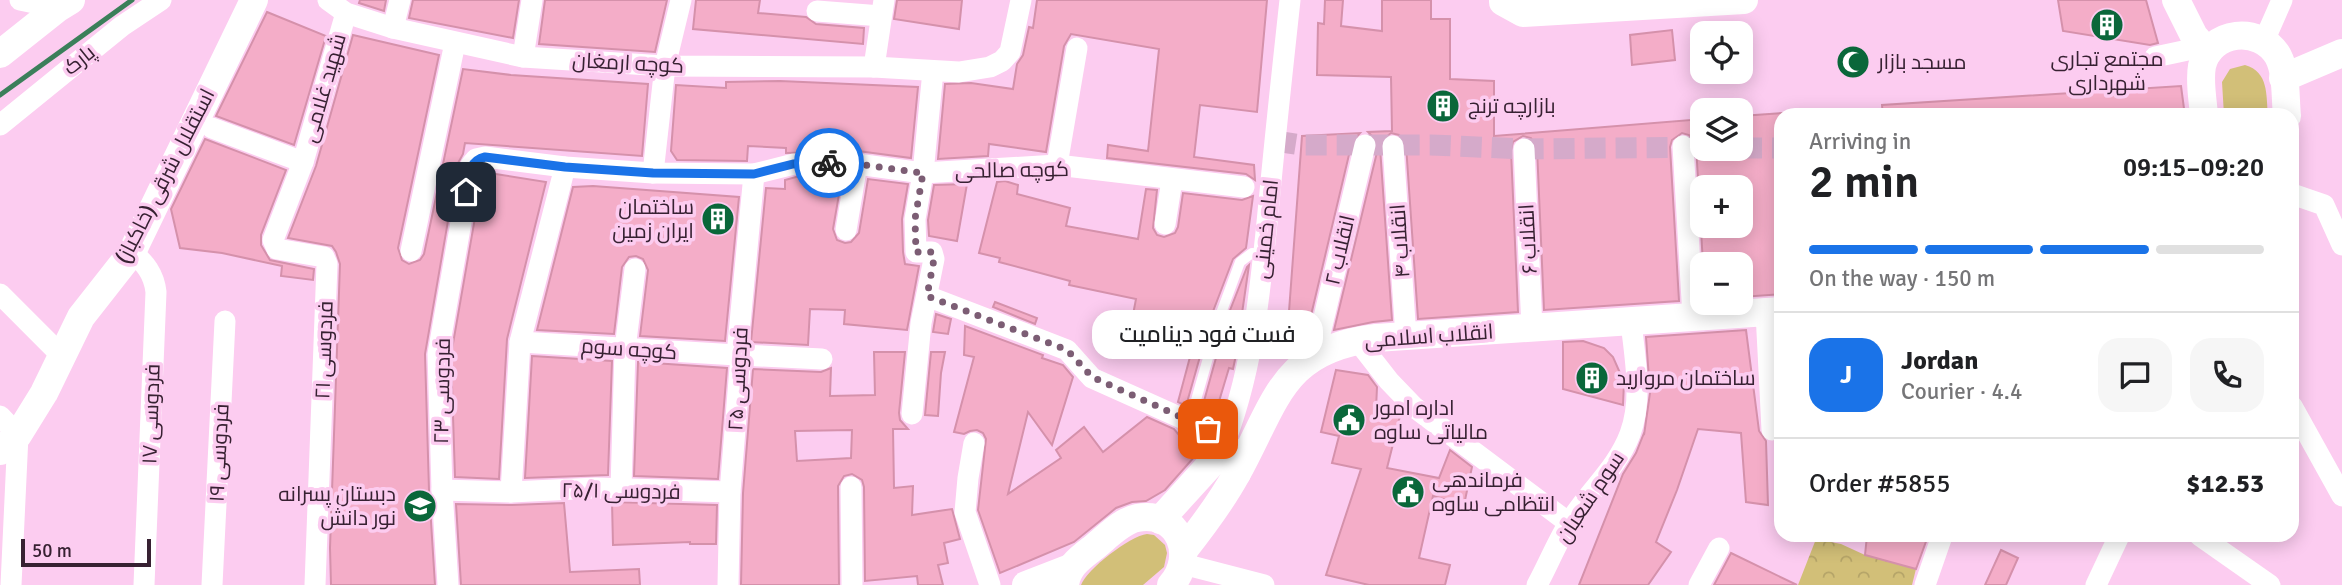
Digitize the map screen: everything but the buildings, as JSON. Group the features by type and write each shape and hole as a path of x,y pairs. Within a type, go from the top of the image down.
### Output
{"street":[{"path":"20,0 64,4"},
{"name":"پارک","path":"0,125 122,26 161,0"},
{"name":"استقلال شرقی (خاکباز)","path":"6,434 63,357 81,317 132,252 254,0"},
{"name":"کوچه ارمغان","path":"328,0 346,13 393,28 523,57 664,66 874,67 959,72 990,67 1002,61 1010,52 1021,0"},
{"path":"393,28 400,0"},
{"path":"523,57 532,0"},
{"path":"653,173 664,66 681,0"},
{"name":"امام خمینی","path":"1228,455 1252,347 1290,0"},
{"path":"1503,0 1523,13 1744,0"},
{"path":"2176,0 2185,20 2205,50 2201,80 2203,108"},
{"path":"2264,41 2281,0"},
{"path":"0,54 64,4"},
{"path":"817,11 882,8 874,67"},
{"name":"شهید غلامی","path":"303,162 346,13"},
{"path":"2155,57 2205,50 2231,36 2245,35 2264,41 2279,58 2286,108"},
{"path":"411,251 455,43"},
{"path":"1057,166 1077,48"},
{"path":"2283,78 2339,57"},
{"path":"912,414 921,323 934,259 932,252 916,252 915,219 936,71"},
{"path":"212,128 303,162"},
{"name":"انقلاب ۲","path":"1315,355 1365,145"},
{"name":"انقلاب ۴","path":"1393,146 1406,337"},
{"path":"1683,146 1693,317"},
{"name":"انقلاب ۶","path":"1524,149 1532,329"},
{"name":"کوچه صالحی","path":"477,159 485,157 565,167 653,173 754,174 793,164 857,164 923,173 1057,166 1244,187"},
{"name":"فردوسی ۲۳","path":"448,585 438,354 471,165 477,159"},
{"name":"فردوسی ۲۱","path":"303,162 272,240 277,249 324,257 327,264 316,585"},
{"path":"846,230 857,164"},
{"path":"511,492 520,342 565,167"},
{"name":"فردوسی ۲۵","path":"729,585 730,492 754,174"},
{"path":"1165,224 1172,180"},
{"path":"2299,196 2324,205 2342,245"},
{"name":"فردوسی ۱۷","path":"132,252 152,275 156,292 144,585"},
{"path":"621,488 625,349 635,269"},
{"path":"0,294 63,357"},
{"path":"927,296 1067,350 1092,377 1190,421 1228,455 1160,520"},
{"path":"1772,430 1774,311"},
{"name":"انقلاب اسلامی","path":"1179,566 1214,512 1228,455 1299,367 1315,355 1336,345 1357,340 1774,311"},
{"name":"فردوسی ۱۹","path":"212,585 225,321"},
{"name":"سوم شعبان","path":"1537,585 1569,523 1622,452 1630,434 1637,382 1631,322"},
{"path":"1357,340 1389,381 1414,407 1569,523"},
{"name":"کوچه سوم","path":"520,342 822,359"},
{"path":"2299,419 2342,496"},
{"path":"6,434 11,585"},
{"path":"974,443 965,512 990,585"},
{"path":"851,487 852,585"},
{"name":"فردوسی ۲۵/۱","path":"442,489 511,492 621,488 730,492"},
{"path":"1026,585 1067,577 1087,552 1134,519 1147,517 1172,527 1180,537 1179,566 1264,585"},
{"path":"1925,585 1940,542"},
{"path":"2096,585 2116,542"},
{"path":"2209,542 2270,585"},
{"path":"1699,585 1719,548"}],"lane":[{"path":"1190,421 1220,316 1240,262 1252,253 1264,254"}],"green space":[{"path":"2245,65 2258,73 2265,85 2267,108 2224,108 2222,82 2230,69"},
{"path":"1147,534 1154,535 1165,545 1167,553 1164,567 1143,585 1081,585 1091,571 1110,554"},
{"path":"1815,542 1841,544 1865,555 1916,569 1912,585 1798,585"}],"waterway":[{"path":"0,95 132,0"}],"tunnel":[{"path":"1275,141 1301,145 1431,145 1524,149 1690,147"},
{"path":"1753,148 1774,148"}],"way so far":[{"path":"829,163 923,173 915,219 916,252 932,252 934,259 927,296 1067,350 1092,377 1208,429"}],"place":[{"name":"مجتمع تجاری شهرداری","path":"2107,25"},
{"name":"مسجد بازار","path":"1853,62"},
{"name":"بازارچه ترنج","path":"1443,106"},
{"name":"ساختمان ایران زمین","path":"718,219"},
{"name":"ساختمان مروارید","path":"1592,378"},
{"name":"اداره امور مالیاتی ساوه","path":"1349,420"},
{"name":"فست فود دینامیت","path":"1208,429"},
{"name":"فرماندهی انتظامی ساوه","path":"1408,492"},
{"name":"دبستان پسرانه نور دانش","path":"420,506"}],"route":[{"path":"466,192 471,165 477,159 485,157 565,167 653,173 754,174 793,164 829,163"}]}
